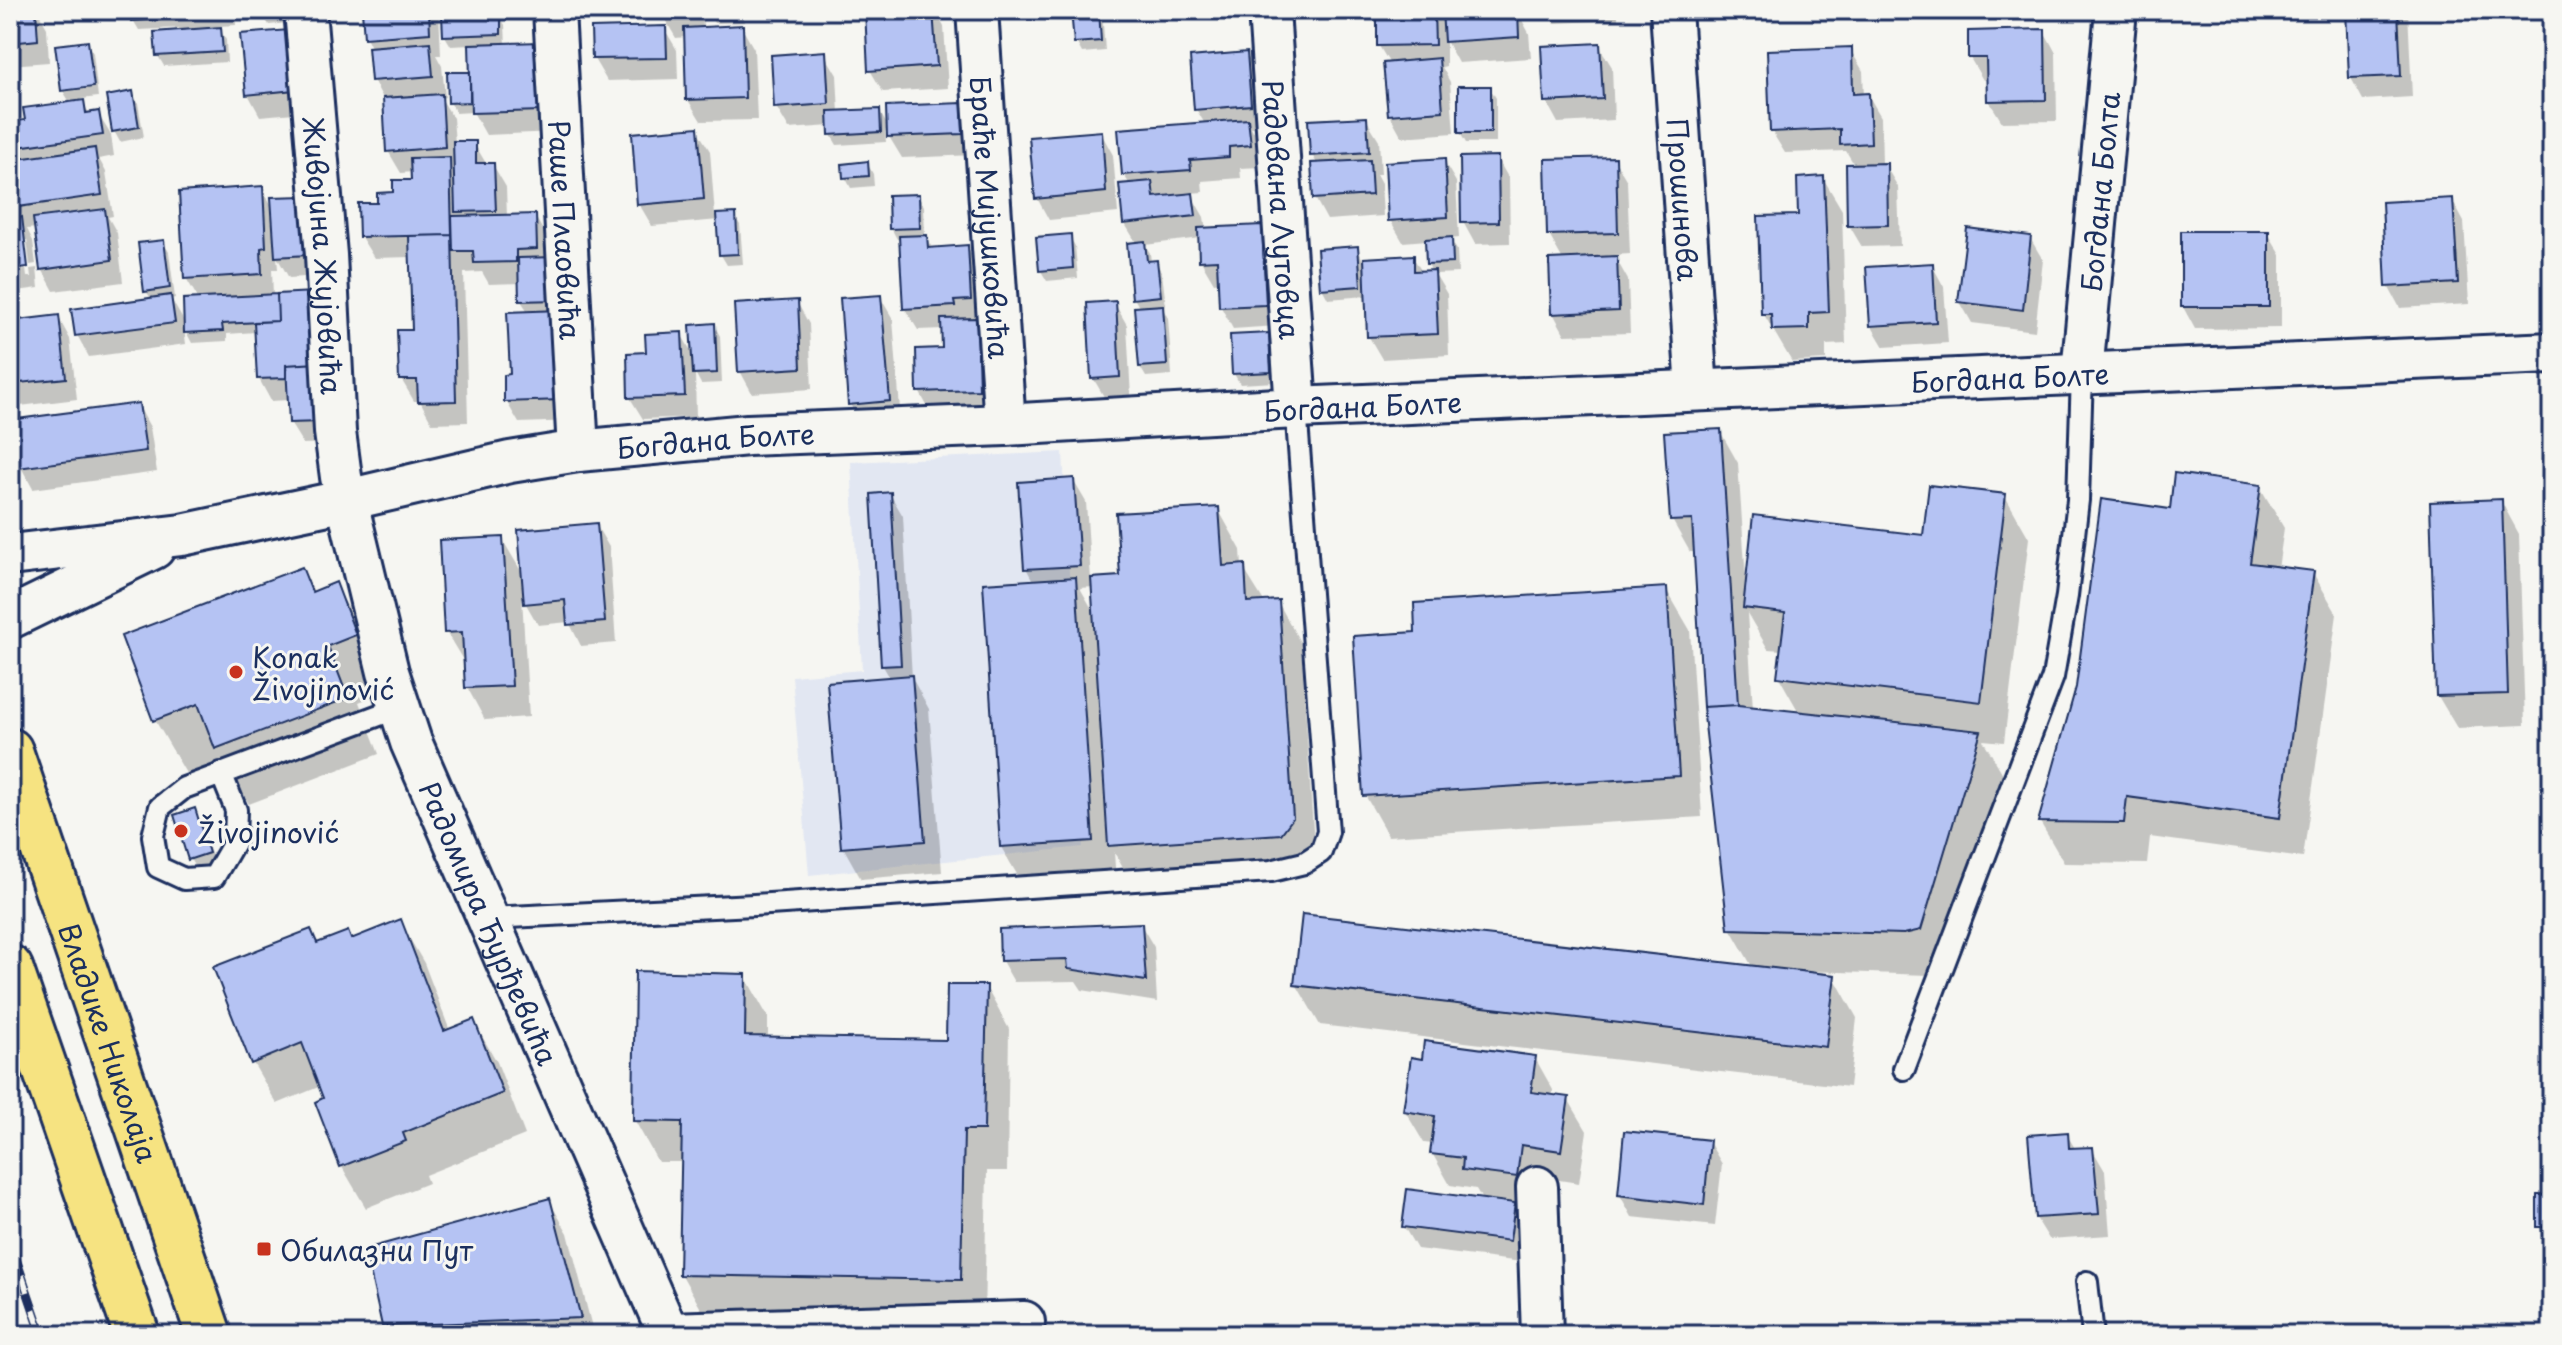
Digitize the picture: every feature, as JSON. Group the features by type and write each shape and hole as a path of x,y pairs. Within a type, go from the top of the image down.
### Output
{"main road":[{"name":"Владике Николаја","path":"10,751 209,1335"},
{"path":"10,968 137,1335"}],"street":[{"name":"Живојина Жујовића","path":"305,10 326,255 335,432 347,500"},
{"name":"Раше Плаовића","path":"554,10 578,451"},
{"name":"Браће Мијушковића","path":"977,10 1005,425"},
{"name":"Радована Лутовца","path":"1269,10 1296,408"},
{"name":"Прошинова","path":"1671,10 1697,390"},
{"name":"Богдана Болта","path":"2082,373 2116,10"},
{"name":"Богдана Болте","path":"10,555 182,535 495,465 578,451 748,435 2552,353"},
{"name":"Радомира Ђурђевића","path":"347,500 398,708 668,1334 1024,1322"},
{"name":"Богдана Болте","path":"10,618 182,535"},
{"path":"1537,1187 1542,1335"}],"lane":[{"path":"1904,1069 2053,677 2067,596 2078,500 2082,373"},
{"path":"487,918 754,905 1271,871 1304,863 1321,852 1328,832 1296,408"},
{"path":"221,773 236,810 235,841 214,877 184,879 158,867 153,836 160,807 184,788 221,773 398,708"},
{"path":"2087,1282 2093,1335"}],"shaded area":[{"path":"1063,452 1083,847 809,875 792,676 862,670 851,462"}],"building":[{"path":"10,10 36,10 38,40 10,43"},
{"path":"130,10 231,10 231,15 131,21"},
{"path":"362,10 429,10 430,33 364,38"},
{"path":"661,10 692,10 692,15 661,16"},
{"path":"865,10 933,10 937,66 868,71"},
{"path":"1071,10 1099,10 1101,41 1074,43"},
{"path":"1377,10 1434,10 1435,45 1377,46"},
{"path":"1442,10 1518,10 1519,37 1444,42"},
{"path":"2346,10 2398,10 2401,76 2349,78"},
{"path":"501,13 501,34 443,36 442,15"},
{"path":"743,25 745,98 686,100 684,28"},
{"path":"666,26 667,58 592,59 591,28"},
{"path":"221,27 223,52 156,56 154,32"},
{"path":"2045,29 2046,100 1987,101 1986,58 1968,58 1968,31"},
{"path":"289,30 294,90 246,95 240,34"},
{"path":"88,41 94,87 61,91 55,45"},
{"path":"430,42 433,76 371,81 368,47"},
{"path":"541,42 543,111 471,113 469,44"},
{"path":"1600,43 1603,99 1544,102 1541,46"},
{"path":"1852,47 1853,94 1869,93 1871,143 1840,145 1840,129 1770,132 1767,50"},
{"path":"826,51 829,104 774,108 771,55"},
{"path":"1247,52 1251,105 1194,110 1190,57"},
{"path":"1439,58 1443,111 1388,115 1383,63"},
{"path":"447,72 470,72 470,102 448,103"},
{"path":"1458,86 1491,86 1491,133 1458,133"},
{"path":"133,91 139,127 112,132 106,96"},
{"path":"442,94 445,147 386,152 383,98"},
{"path":"84,100 86,113 99,111 103,135 10,148 10,122 25,120 23,108"},
{"path":"962,103 963,134 887,137 886,106"},
{"path":"880,109 881,132 829,135 828,111"},
{"path":"1367,117 1369,152 1310,156 1308,120"},
{"path":"1248,119 1251,145 1229,147 1229,157 1190,160 1191,170 1122,175 1118,129"},
{"path":"698,127 704,199 637,205 632,133"},
{"path":"1102,131 1106,192 1035,199 1029,137"},
{"path":"453,141 476,141 476,163 494,163 496,211 455,212"},
{"path":"95,148 102,195 11,208 10,160"},
{"path":"1498,156 1499,222 1461,223 1460,157"},
{"path":"450,157 452,235 359,237 358,203 377,203 377,193 393,192 393,180 411,180 410,158"},
{"path":"1616,157 1618,233 1547,235 1545,159"},
{"path":"1445,158 1448,217 1388,221 1385,162"},
{"path":"1370,160 1372,195 1313,199 1311,163"},
{"path":"868,161 869,176 843,178 842,164"},
{"path":"1887,163 1888,225 1847,226 1846,164"},
{"path":"1824,176 1829,312 1809,313 1809,329 1772,330 1771,314 1761,314 1758,216 1798,215 1797,178"},
{"path":"1152,181 1154,197 1193,193 1196,216 1123,224 1119,184"},
{"path":"263,186 266,247 261,248 262,274 184,279 179,192"},
{"path":"919,194 920,228 889,229 888,195"},
{"path":"305,196 308,255 275,257 271,197"},
{"path":"2453,198 2458,283 2386,287 2382,202"},
{"path":"105,209 112,260 40,270 33,218"},
{"path":"736,213 738,254 719,255 716,214"},
{"path":"536,214 537,249 516,250 516,262 474,263 473,251 453,251 452,216"},
{"path":"22,217 28,267 10,269 10,219"},
{"path":"1262,225 1266,305 1219,307 1217,260 1199,261 1198,228"},
{"path":"1967,228 2031,236 2023,310 1958,302"},
{"path":"2181,231 2269,231 2269,307 2181,307"},
{"path":"1071,234 1073,268 1039,271 1036,237"},
{"path":"452,235 456,401 418,402 417,380 399,380 397,330 412,330 409,236"},
{"path":"927,235 928,248 968,245 971,300 954,301 955,306 903,309 899,236"},
{"path":"1452,237 1453,263 1426,264 1425,239"},
{"path":"164,240 170,288 144,292 138,243"},
{"path":"1145,241 1147,261 1157,260 1161,296 1132,299 1127,243"},
{"path":"1358,246 1361,286 1320,289 1317,249"},
{"path":"1414,255 1414,271 1435,270 1438,334 1367,337 1364,258"},
{"path":"1617,256 1619,311 1551,314 1549,259"},
{"path":"556,257 558,300 519,301 518,258"},
{"path":"1933,263 1936,322 1870,326 1866,267"},
{"path":"313,292 317,363 286,365 286,378 257,379 254,322 278,321 277,294"},
{"path":"277,294 278,321 222,324 223,331 184,333 183,299"},
{"path":"171,295 175,323 75,336 71,309"},
{"path":"881,295 890,401 848,405 840,298"},
{"path":"798,300 801,368 738,372 734,304"},
{"path":"1116,301 1120,377 1091,379 1087,303"},
{"path":"1163,305 1167,365 1139,367 1134,307"},
{"path":"560,310 562,400 504,402 504,375 510,374 507,312"},
{"path":"59,315 66,378 10,384 10,321"},
{"path":"977,318 979,390 917,392 916,349 942,348 941,319"},
{"path":"715,323 717,373 693,374 690,325"},
{"path":"682,332 685,396 628,398 627,353 646,352 645,334"},
{"path":"1269,333 1271,372 1232,374 1230,335"},
{"path":"317,363 321,422 289,423 286,365"},
{"path":"139,403 146,451 18,468 10,451 10,420"},
{"path":"1721,429 1738,705 1703,707 1692,520 1670,521 1664,432"},
{"path":"2174,473 2261,485 2250,563 2314,571 2280,818 2127,797 2124,823 2038,822 2076,687 2101,499 2170,509"},
{"path":"1074,478 1080,566 1024,569 1018,482"},
{"path":"1929,485 2006,494 1981,702 1777,677 1785,613 1743,608 1753,515 1923,535"},
{"path":"891,492 901,665 881,666 871,494"},
{"path":"2502,499 2508,694 2436,696 2430,502"},
{"path":"1219,507 1223,566 1245,564 1247,602 1279,600 1293,818 1281,834 1108,846 1091,578 1120,576 1116,513"},
{"path":"597,523 605,622 567,625 565,600 524,604 518,530"},
{"path":"503,537 512,686 465,688 462,632 444,633 439,540"},
{"name":"Konak Živojinović","path":"302,567 312,592 336,582 356,635 328,646 348,698 215,749 198,704 153,721 121,636"},
{"path":"1076,577 1093,841 1000,847 983,583"},
{"path":"1667,587 1679,776 1363,796 1353,636 1415,632 1414,603"},
{"path":"912,675 925,841 841,848 827,682"},
{"path":"1738,705 1981,731 1921,930 1904,934 1728,929 1703,707"},
{"path":"195,808 209,853 188,860 174,815"},
{"path":"1302,914 1835,975 1826,1047 1294,985"},
{"path":"401,919 444,1031 474,1019 503,1093 403,1133 406,1141 340,1167 315,1102 323,1098 302,1043 251,1064 213,967 311,929 317,943 348,931 351,939"},
{"path":"1142,923 1146,981 1068,969 1067,959 1000,961 999,929"},
{"path":"635,971 746,974 745,1036 946,1040 947,985 987,985 984,1130 964,1130 961,1280 679,1275 682,1122 633,1121"},
{"path":"1424,1041 1536,1056 1531,1092 1569,1097 1561,1151 1521,1145 1517,1177 1462,1170 1463,1158 1430,1154 1435,1116 1403,1111 1411,1057 1422,1059"},
{"path":"1624,1131 1710,1140 1704,1205 1618,1195"},
{"path":"2068,1132 2069,1148 2093,1147 2099,1214 2035,1218 2028,1135"},
{"path":"1407,1189 1515,1203 1510,1241 1402,1227"},
{"path":"2537,1195 2552,1195 2552,1227 2537,1227"},
{"path":"550,1198 581,1318 382,1326 365,1249"}],"railway":[{"path":"10,1241 42,1335"}],"place":[{"name":"Konak Živojinović","path":"236,672"},
{"name":"Živojinović","path":"181,831"},
{"name":"Обилазни Пут","path":"264,1249"}]}
